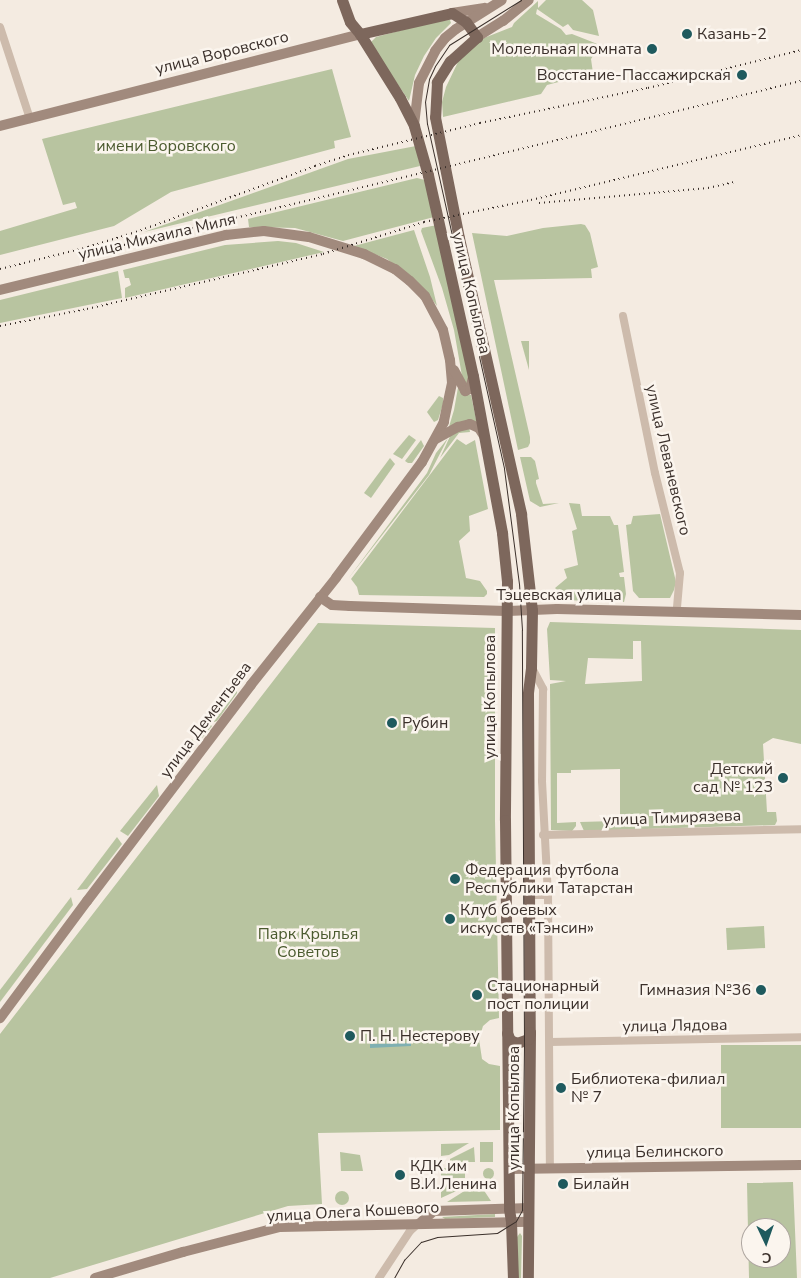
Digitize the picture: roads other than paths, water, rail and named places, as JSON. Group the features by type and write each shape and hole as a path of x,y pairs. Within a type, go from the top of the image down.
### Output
{"main road":[{"path":"342,0 350,22 360,34"},
{"path":"349,0 360,34"},
{"path":"414,126 418,82 444,38 502,0"},
{"path":"452,13 466,22 477,37 503,21 529,0"},
{"name":"улица Воровского","path":"0,126 360,34 452,13 489,7"},
{"name":"улица Копылова","path":"360,34 400,98 414,126 428,175 486,439 503,540 507,581 509,1209 513,1278"},
{"name":"улица Копылова","path":"477,37 450,61 437,82 434,101 437,130 459,238 521,514 532,610 531,668 528,694 530,895 528,1278"},
{"name":"улица Михаила Миля","path":"0,290 226,235 264,231 287,232 345,246 395,269 424,296 443,330 450,360 452,388 444,422 436,439"},
{"path":"450,360 463,390 470,389 473,376"},
{"path":"436,439 458,427 470,424 479,428 486,439"},
{"name":"улица Дементьева","path":"0,1018 228,715 422,462 436,439"},
{"name":"Тэцевская улица","path":"320,597 332,605 350,606 506,611 677,611 801,615"},
{"path":"508,1033 510,1040 517,1043 528,1039 530,1032"},
{"name":"улица Белинского","path":"509,1168 801,1165"},
{"path":"420,1223 434,1211 528,1208"},
{"name":"улица Олега Кошевого","path":"95,1278 263,1230 315,1225 528,1222"}],"street":[{"path":"0,26 30,119"},
{"name":"улица Леваневского","path":"623,316 655,473 680,573 677,611"},
{"name":"улица Копылова","path":"531,668 543,689 543,835 548,895 550,1168"},
{"name":"улица Тимирязева","path":"543,835 801,829"},
{"path":"530,895 548,895"},
{"name":"улица Лядова","path":"550,1042 801,1037"},
{"path":"379,1278 410,1231 420,1223"}],"water":[{"path":"411,1043 411,1046 370,1048 370,1044"}],"tram line":[{"path":"394,1278 404,1260 421,1242 437,1237 497,1233 516,1221 522,1210 524,1042 522,630 519,584 504,468 427,124 425,102 429,79 449,45 521,0"}],"railway":[{"path":"0,269 88,247 136,232 315,166 353,154 480,123 648,88 801,50"},
{"path":"95,252 801,81"},
{"path":"0,326 87,309 323,254 424,222 531,200 801,135"},
{"path":"539,203 708,188 734,182"}],"place":[{"name":"Казань-2","path":"687,34"},
{"name":"Молельная комната","path":"652,49"},
{"name":"Восстание-Пассажирская","path":"742,75"},
{"name":"Рубин","path":"392,723"},
{"name":"Детский сад № 123","path":"783,778"},
{"name":"Федерация футбола Республики Татарстан","path":"455,879"},
{"name":"Клуб боевых искусств «Тэнсин»","path":"450,919"},
{"name":"Гимназия №36","path":"761,990"},
{"name":"Стационарный пост полиции","path":"477,995"},
{"name":"П. Н. Нестерову","path":"350,1036"},
{"name":"Библиотека-филиал № 7","path":"561,1088"},
{"name":"КДК им В.И.Ленина","path":"400,1175"},
{"name":"Билайн","path":"563,1184"}],"park label":[{"name":"имени Воровского","path":"166,146"},
{"name":"Парк Крылья Советов","path":"308,943"}]}
